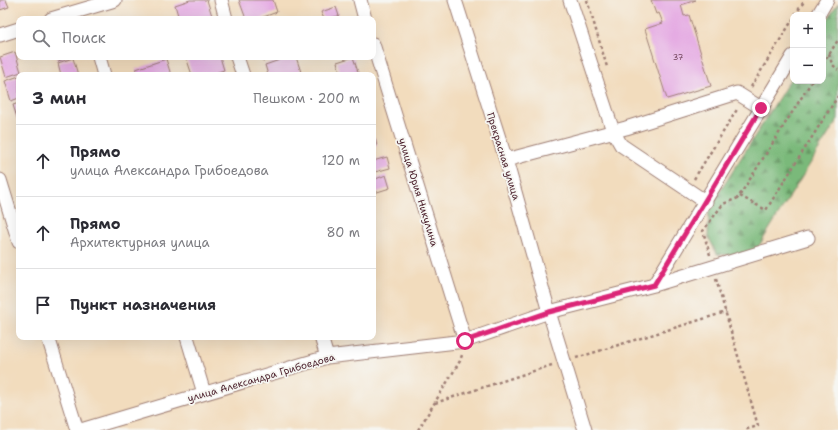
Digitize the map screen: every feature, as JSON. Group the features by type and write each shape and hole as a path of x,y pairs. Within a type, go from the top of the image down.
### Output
{"street":[{"path":"61,16 115,0"},
{"path":"220,0 225,16"},
{"path":"360,0 364,16"},
{"name":"Прекрасная улица","path":"455,0 506,160 549,312 585,430"},
{"path":"570,0 613,131 621,145 706,202"},
{"path":"820,12 827,0"},
{"path":"0,35 16,30"},
{"name":"улица Юрия Никулина","path":"376,54 465,341"},
{"path":"99,60 103,72"},
{"path":"239,60 242,72"},
{"path":"654,285 706,202 790,61"},
{"path":"506,160 613,131 737,93 761,108"},
{"path":"0,180 16,232"},
{"name":"улица Александра Грибоедова","path":"81,430 327,356 465,341 549,312 654,285 808,238"},
{"path":"49,340 77,430"},
{"path":"188,340 204,393"},
{"path":"322,340 327,356"}],"path":[{"path":"797,12 805,0"},
{"path":"826,59 838,40"},
{"path":"829,54 832,64 838,70"},
{"path":"744,430 758,426 703,232 725,202 736,199 740,196 810,84"},
{"path":"740,196 766,210 838,96"},
{"path":"435,404 726,312"},
{"path":"418,430 435,404 460,360 465,341"}],"green space":[{"path":"838,3 838,119 752,257 717,254 708,236 709,209 790,80 790,84 826,84 826,22"}],"building":[{"path":"0,0 6,0 9,7 0,10"},
{"path":"190,0 207,0 212,16 178,16 175,5"},
{"path":"239,0 273,0 277,12 266,16 245,16"},
{"path":"651,0 696,0 681,5 684,16 689,15 711,86 667,99 645,29 663,23 659,13 656,14"},
{"path":"336,7 339,16 323,16 321,12"},
{"path":"15,52 16,60 17,60 21,72 16,72 16,74 6,77 0,57"},
{"path":"67,60 74,60 77,72 60,72 58,63"},
{"path":"166,60 170,72 136,72 136,69"},
{"path":"187,60 221,60 224,70 218,72 191,72"},
{"path":"279,60 297,60 301,72 267,72 265,65"},
{"path":"343,60 354,60 358,72 340,72 337,62"},
{"path":"16,77 16,99 11,101 5,81"},
{"path":"16,104 16,114 13,105"},
{"path":"387,157 390,168 376,172 376,160"},
{"path":"386,175 390,188 376,192 376,179"}],"route":[{"path":"465,341 549,312 654,285 679,246 761,108"}]}
